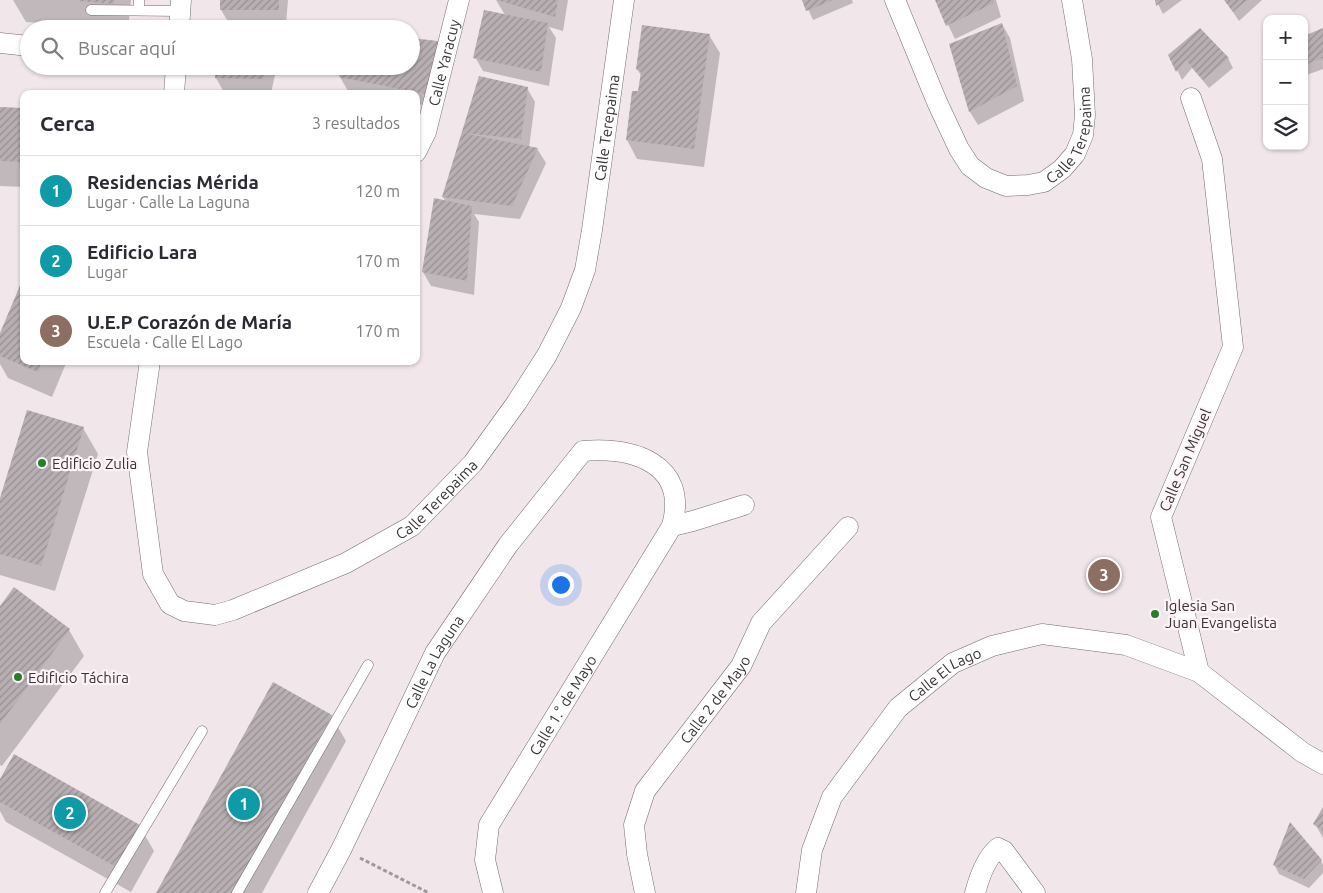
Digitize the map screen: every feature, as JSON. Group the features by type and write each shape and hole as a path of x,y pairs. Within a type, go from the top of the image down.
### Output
{"street":[{"name":"Calle Yaracuy","path":"420,144 426,132 459,0"},
{"name":"Calle Terepaima","path":"149,365 137,452 154,574 170,604 184,611 198,614 215,615 233,610 346,563 412,526 473,463 517,402 547,355 571,308 585,270 592,230 624,0"},
{"name":"Calle Terepaima","path":"895,0 959,150 970,166 986,178 1006,186 1044,182 1062,169 1075,154 1083,135 1085,115 1082,59 1072,0"},
{"path":"0,43 20,45"},
{"path":"174,90 175,75"},
{"name":"Calle San Miguel","path":"1191,98 1212,158 1233,347 1161,517 1198,672"},
{"name":"Calle La Laguna","path":"318,893 342,848 436,653 508,545 583,451 599,450 635,455 653,462 663,470 671,482 675,495 675,516 672,526"},
{"path":"672,526 744,505"},
{"name":"Calle 1.° de Mayo","path":"494,893 485,860 489,825 672,526"},
{"name":"Calle 2 de Mayo","path":"645,893 637,854 634,824 645,791 741,666 761,623 848,527"},
{"name":"Calle El Lago","path":"806,893 812,850 832,797 898,708 953,663 992,646 1042,634 1126,645 1198,672"},
{"path":"1198,672 1302,752 1323,764"},
{"path":"975,893 978,880 993,852 998,848 1004,851 1035,893"}],"lane":[{"path":"92,10 139,5 180,13"},
{"path":"237,893 368,665"},
{"path":"104,893 202,731"}],"path":[{"path":"342,848 429,893"}],"building":[{"path":"114,0 114,4 79,1"},
{"path":"220,0 279,0 279,10 220,10"},
{"path":"497,0 558,0 555,17"},
{"path":"802,0 833,0 806,11"},
{"path":"935,0 993,0 994,3 946,26"},
{"path":"1155,0 1164,0 1156,6"},
{"path":"1224,0 1247,0 1233,12"},
{"path":"484,10 548,23 541,72 473,58"},
{"path":"1002,23 1017,86 969,112 949,44"},
{"path":"642,25 710,34 694,149 626,140 632,91 638,91 641,72 636,69"},
{"path":"1200,28 1229,58 1203,80 1186,60 1176,72 1168,55"},
{"path":"1323,28 1323,58 1308,64 1308,60 1308,34"},
{"path":"420,39 438,41 426,94 420,93 420,90 406,90 339,77 340,75 420,75"},
{"path":"215,75 264,75 263,79 215,78"},
{"path":"479,76 528,87 521,139 463,133 538,148 512,206 442,197"},
{"path":"0,107 20,108 20,162 0,161"},
{"path":"434,198 472,206 467,281 422,272"},
{"path":"20,286 20,364 0,356 0,333"},
{"path":"21,365 41,365 38,372"},
{"name":"Edificio Zulia","path":"27,410 84,427 41,566 0,554 0,498"},
{"name":"Edificio Táchira","path":"14,587 70,629 0,724 0,606"},
{"path":"273,682 332,715 233,893 156,893"},
{"path":"14,754 140,825 116,867 0,802 0,779"},
{"path":"1323,807 1323,831 1313,824"},
{"path":"1290,822 1322,860 1304,879 1273,865"}],"place":[{"name":"Edificio Zulia","path":"42,463"},
{"name":"U.E.P Corazón de María","path":"1104,575"},
{"name":"Iglesia San Juan Evangelista","path":"1155,614"},
{"name":"Edificio Táchira","path":"18,677"},
{"name":"Residencias Mérida","path":"244,804"},
{"name":"Edificio Lara","path":"70,813"}]}
